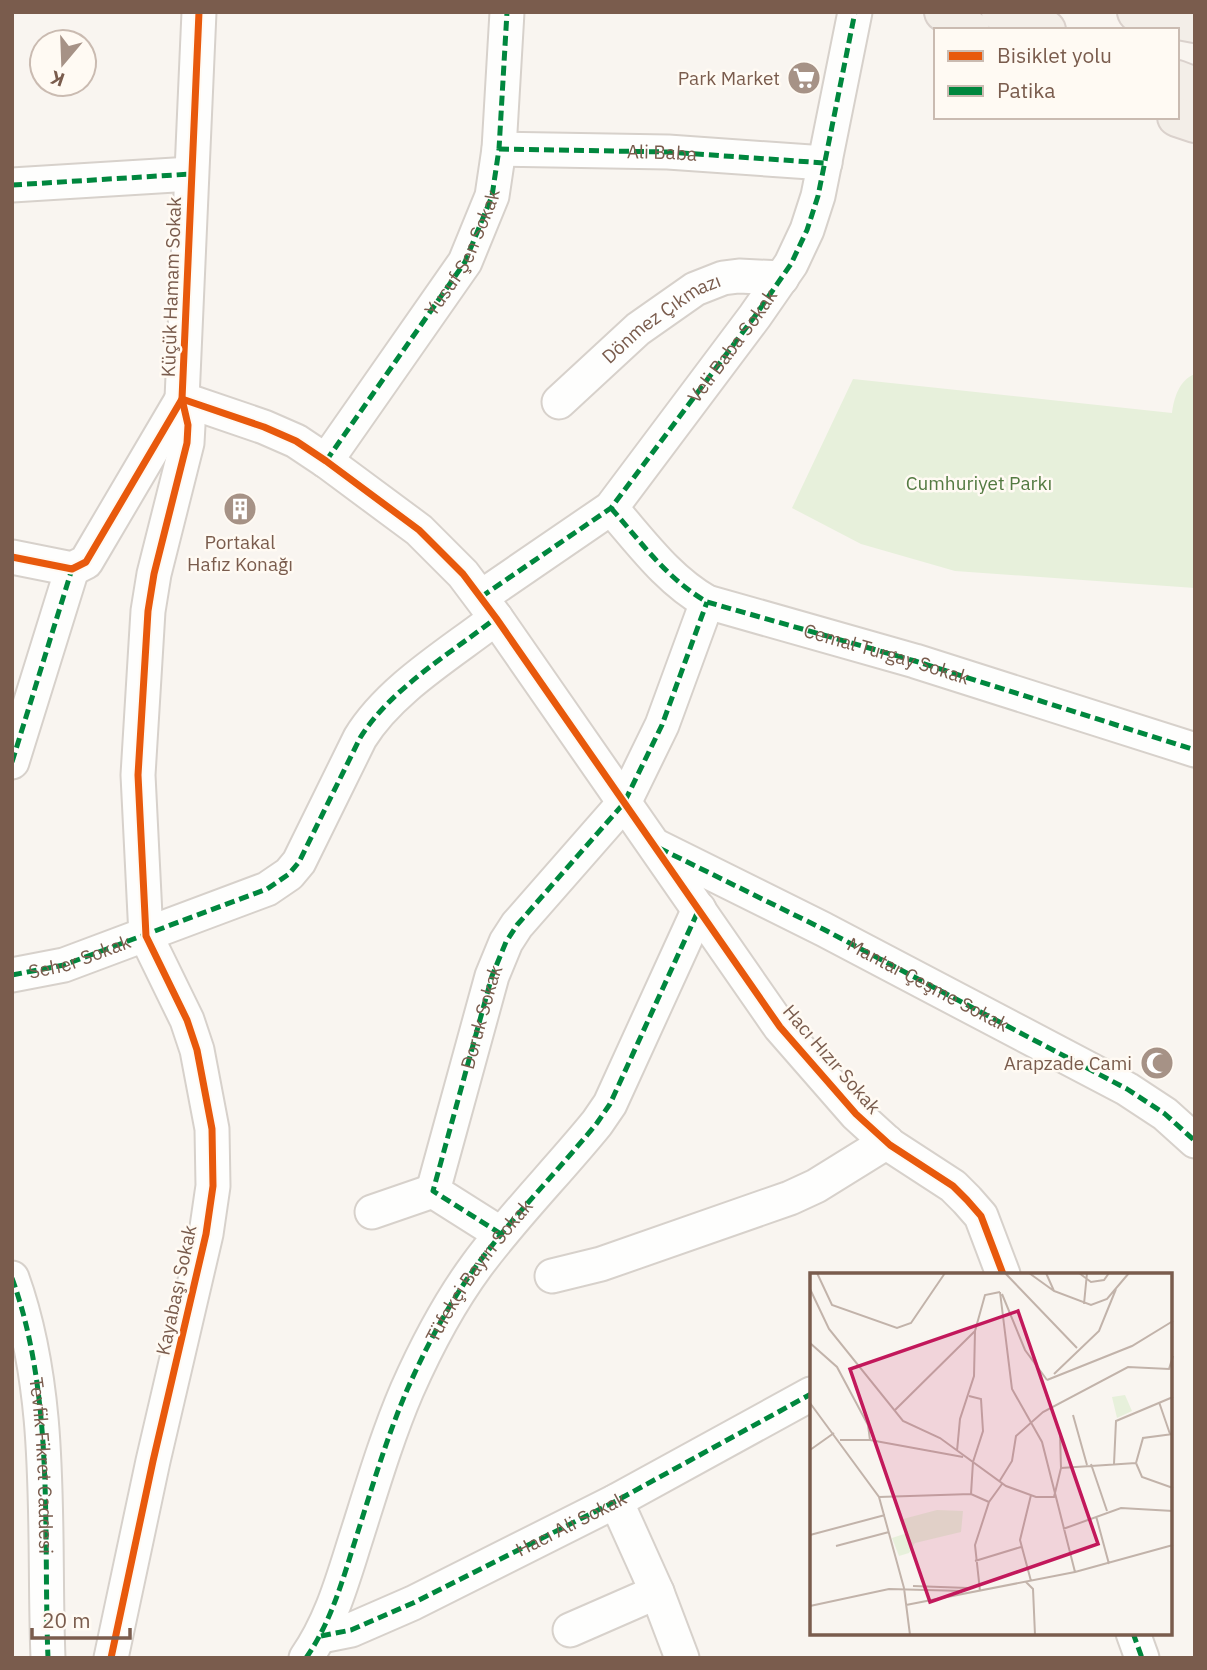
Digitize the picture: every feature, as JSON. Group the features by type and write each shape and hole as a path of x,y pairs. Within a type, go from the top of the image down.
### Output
{"main road":[{"path":"944,12 967,28"},
{"path":"1001,12 1041,28"},
{"path":"1137,12 1195,23"}],"street":[{"name":"Küçük Hamam Sokak","path":"146,936 138,775 143,663 154,574 187,443 188,425 182,399 199,12"},
{"name":"Yusuf Şen Sokak","path":"326,461 465,262 492,196 499,149 507,12"},
{"name":"Veli Baba Sokak","path":"489,608 611,508 782,278 800,248 807,230 825,163 855,12"},
{"name":"Ali Baba","path":"499,149 668,152 825,163"},
{"path":"12,185 191,174"},
{"name":"Dönmez Çıkmazı","path":"559,402 638,329 695,289 709,282 739,276 782,278"},
{"path":"12,557 72,569 81,566 90,557 182,399"},
{"name":"Hacı Hızır Sokak","path":"182,399 264,426 296,441 419,530 463,574 780,1027 856,1114 887,1142 953,1186 967,1200 981,1216 1002,1273"},
{"name":"Cemal Turgay Sokak","path":"611,508 666,572 689,592 707,602 915,661 1195,750"},
{"path":"12,762 72,569"},
{"name":"Doruk Sokak","path":"433,1191 492,976 506,943 517,925 624,803 666,716 707,602"},
{"name":"Seher Sokak","path":"12,975 64,965 146,936 267,889 289,874 299,862 370,721 388,701 489,608"},
{"name":"Mantar Çeşme Sokak","path":"652,845 823,929 1127,1089 1166,1114 1195,1141"},
{"name":"Tüfekçi Bayırı Sokak","path":"314,1647 335,1604 406,1392 426,1349 456,1296 501,1234 597,1124 610,1104 699,909"},
{"name":"Kayabaşı Sokak","path":"111,1658 206,1234 213,1186 212,1129 197,1049 183,1010 146,936"},
{"path":"552,1276 601,1264 790,1198 887,1142"},
{"path":"372,1212 433,1191 501,1234"},
{"name":"Tevfik Fikret Caddesi","path":"12,1278 33,1355 41,1401 48,1658"},
{"name":"Hacı Ali Sokak","path":"314,1647 378,1619 616,1501 810,1395"},
{"path":"616,1501 657,1592 682,1658"},
{"path":"569,1630 657,1592"},
{"path":"1134,1635 1142,1658"}],"green space":[{"name":"Cumhuriyet Parkı","path":"1195,374 1195,588 955,571 861,544 792,508 853,379 1172,413 1181,385"}],"marked path":[{"path":"326,461 465,262 492,196 499,149 507,12"},
{"path":"481,597 611,508 791,264 807,230 818,196 855,12"},
{"path":"499,149 668,152 825,163"},
{"path":"12,185 191,174"},
{"path":"611,508 667,571 707,602 915,661 1195,750"},
{"path":"12,762 72,569"},
{"path":"501,1234 433,1191 492,976 506,942 517,925 624,803 662,725 707,602"},
{"path":"12,975 64,965 267,889 289,874 299,862 360,738 373,720 422,673 496,618"},
{"path":"659,848 823,929 1127,1089 1165,1114 1195,1141"},
{"path":"306,1658 335,1601 392,1427 430,1342 477,1265 610,1104 699,909"},
{"path":"12,1278 26,1323 41,1418 46,1514 48,1658"},
{"path":"321,1636 351,1630 413,1603 616,1501 810,1395"},
{"path":"1134,1635 1142,1658"}],"cycle path":[{"path":"111,1658 206,1234 213,1186 212,1129 197,1050 187,1020 146,936 138,775 148,611 154,574 187,443 188,425 182,399 199,12"},
{"path":"12,557 72,569 86,562 182,399 264,427 296,441 326,461 419,530 463,574 780,1027 856,1114 890,1145 953,1186 967,1200 981,1216 1003,1273"}],"place":[{"name":"Park Market","path":"804,78"},
{"name":"Portakal Hafız Konağı","path":"240,509"},
{"name":"Arapzade Cami","path":"1157,1063"}]}
